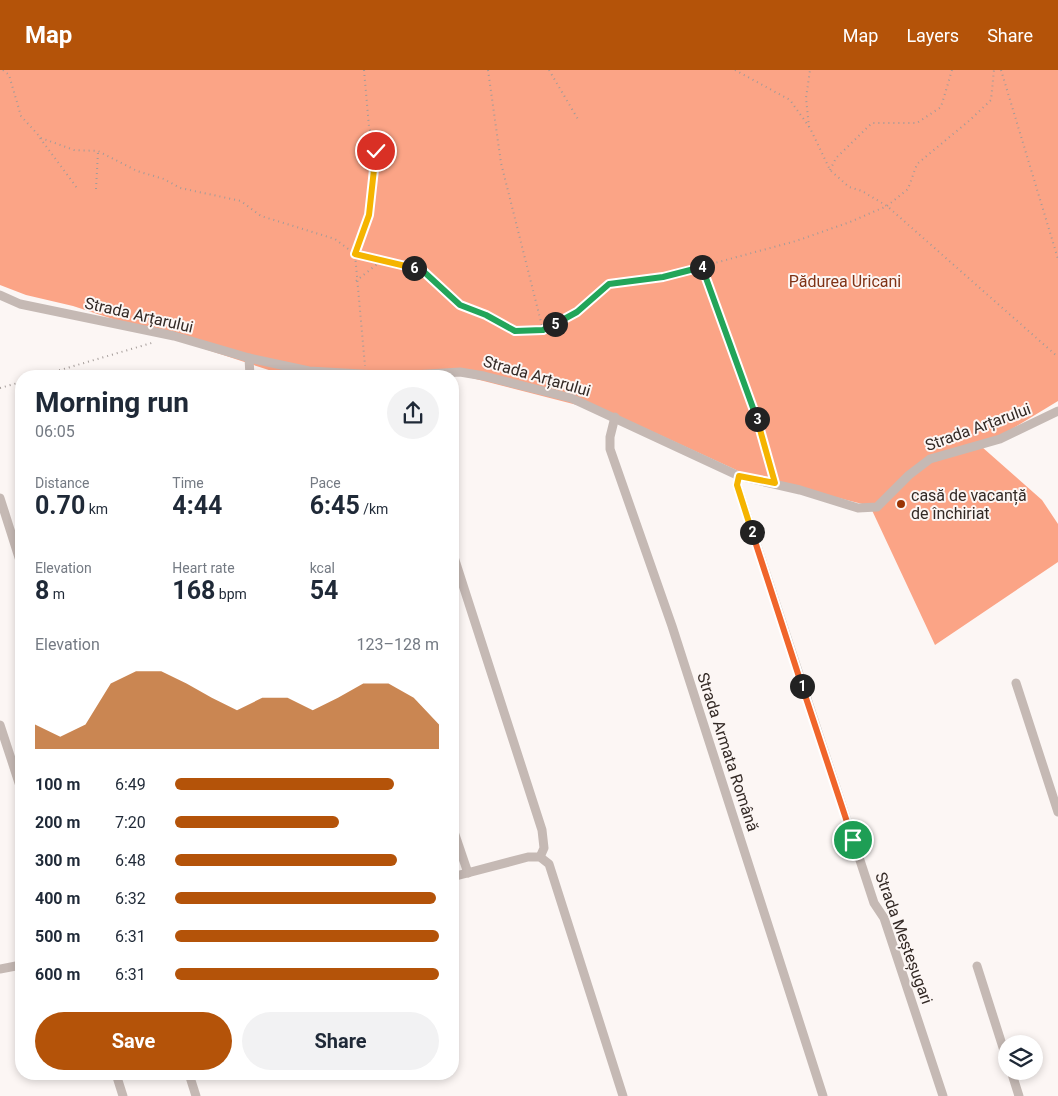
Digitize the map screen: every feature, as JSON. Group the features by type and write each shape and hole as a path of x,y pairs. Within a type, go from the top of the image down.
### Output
{"street":[{"name":"Strada Arțarului","path":"0,295 20,304 174,336 297,370"},
{"path":"249,358 250,370"},
{"name":"Strada Arțarului","path":"459,372 571,398 739,476 775,483 850,506 874,509 892,494 909,475 930,459 1000,439 1058,411"},
{"name":"Strada Armata Română","path":"615,417 610,436 610,449 672,626 823,1096"},
{"name":"Strada Meșteșugari","path":"739,476 737,485 829,769 874,903 884,918 943,1096"},
{"path":"0,498 15,545"},
{"path":"459,573 542,830 544,848 540,857"},
{"path":"1016,683 1058,812"},
{"path":"0,724 15,770"},
{"path":"459,847 468,873"},
{"path":"459,875 528,857 540,857 549,864 623,1096"},
{"path":"0,970 15,966"},
{"path":"977,966 999,1035"},
{"path":"118,1080 123,1096"},
{"path":"191,1080 196,1096"},
{"path":"1014,1080 1019,1096"}],"path":[{"path":"3,70 9,76"},
{"path":"7,70 21,116 38,135 77,188"},
{"path":"364,70 369,127 376,151 369,215 355,254 365,370"},
{"path":"488,70 501,163 543,330"},
{"path":"549,70 579,121"},
{"path":"735,70 790,100 810,128 830,170 849,187 862,191 886,206 1058,357"},
{"path":"810,70 806,98 810,128"},
{"path":"830,170 836,158 872,123 917,123 941,107 952,70"},
{"path":"38,135 74,150 98,151 137,171 164,179 180,188 240,200 262,216 335,239 355,254 422,270 460,305 486,315 515,331 543,330 577,312 609,284 663,277 796,241 850,222 886,206 908,189 917,164 970,120 990,100 994,70"},
{"path":"1001,70 1058,259"},
{"path":"96,189 98,151"},
{"path":"356,281 381,261"},
{"path":"702,267 750,395 775,483"},
{"path":"60,370 156,342"},
{"path":"0,388 15,384"}],"green space":[{"name":"Pădurea Uricani","path":"0,70 1058,70 1058,401 982,447 1042,500 1058,524 1058,562 935,645 870,506 745,474 616,415 459,375 459,370 269,370 73,306 26,295 0,285"}],"place":[{"name":"casă de vacanță de închiriat","path":"901,504"}],"route":[{"path":"376,151 369,215 355,254 422,270 460,305 486,315 515,331 543,330 577,312 609,284 663,277 702,267 750,395 775,483 739,476 737,485 853,840"}]}
